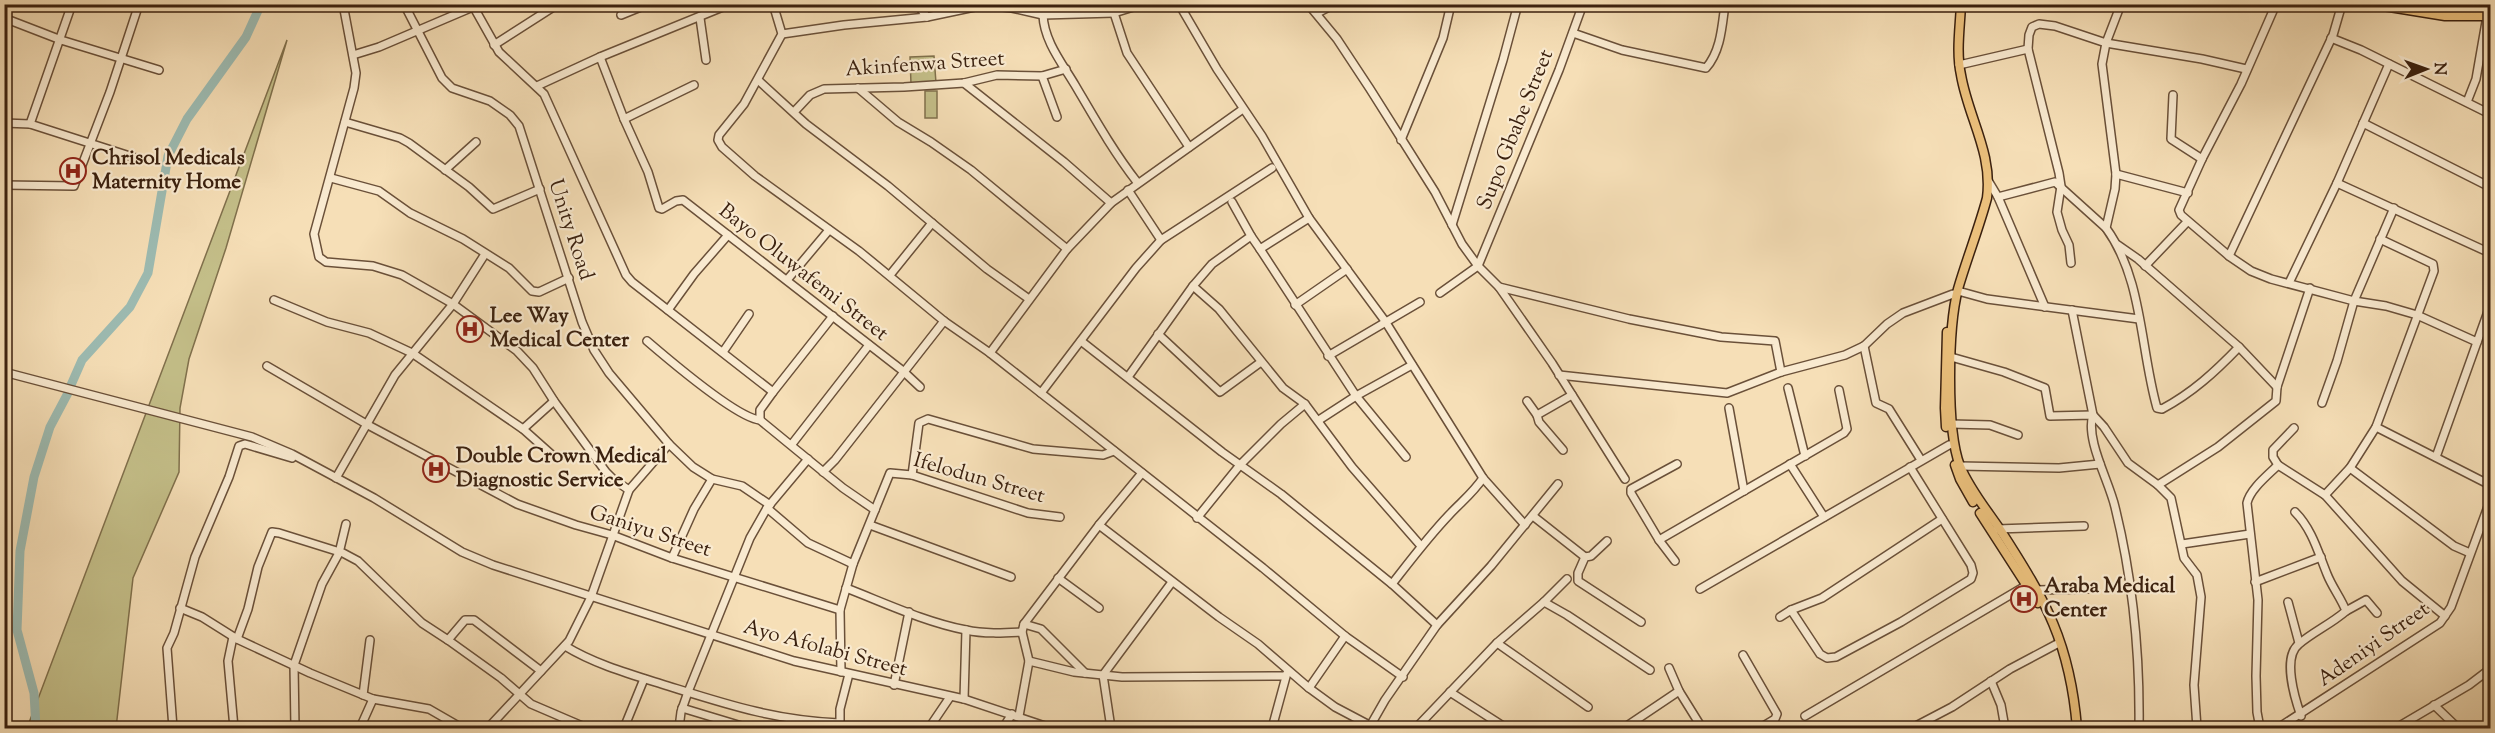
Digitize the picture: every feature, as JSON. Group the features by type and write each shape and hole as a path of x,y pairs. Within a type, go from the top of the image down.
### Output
{"main road":[{"path":"1957,4 1956,77 1980,152 1985,178 1980,206 1949,312 1945,365 1948,445 1960,479 2037,590 2056,628 2072,683 2077,729"},
{"path":"1961,4 1959,65 1985,152 1989,182 1983,213 1955,293 1951,357 1951,424 1960,466 2027,585 2057,644 2067,688 2071,729"},
{"path":"2371,4 2445,16 2489,14"},
{"path":"2410,4 2489,14"}],"street":[{"path":"30,124 72,4"},
{"path":"4,185 72,188 91,144 139,4"},
{"path":"344,4 356,73 331,178 314,234 319,257 326,262 373,266 402,275 453,304 526,359 606,472 629,490"},
{"name":"Unity Road","path":"404,4 442,78 452,88 490,101 515,119 527,146 582,322 594,350 609,372 669,444 693,467 712,479 742,486 808,543 853,564"},
{"path":"621,15 648,4"},
{"path":"537,86 600,57 730,4"},
{"path":"773,4 782,34 744,104 719,135 718,140 722,147 755,176 890,275 944,321 1041,393 1263,568 1345,636 1403,677"},
{"path":"917,4 927,17"},
{"path":"782,34 927,17 984,5 1043,15 1114,13 1143,4"},
{"path":"1179,4 1262,136 1309,218 1385,321 1483,477 1525,525"},
{"path":"1308,4 1337,39 1435,192 1452,225 1478,266 1498,287 1559,375 1625,479"},
{"path":"1317,13 1335,4"},
{"path":"1401,140 1439,49 1451,4"},
{"path":"1452,225 1518,4"},
{"name":"Supo Gbabe Street","path":"1478,266 1573,33 1582,4"},
{"path":"1573,33 1622,50 1706,68 1715,54 1720,38 1725,4"},
{"path":"2106,228 2116,174 2102,64 2106,43 2121,4"},
{"path":"2276,4 2241,84 2202,159 2179,210 2181,215 2229,256 2251,271 2354,301 2386,306 2417,315 2477,342"},
{"path":"2229,256 2331,38 2342,4"},
{"path":"353,55 379,47 472,6 494,45 508,62 544,94 620,266 632,282 773,392"},
{"path":"494,45 552,6"},
{"path":"1114,13 1127,52 1189,147"},
{"path":"2467,102 2476,79 2489,14"},
{"path":"1043,15 1048,38 1114,152 1137,182"},
{"path":"4,18 159,70"},
{"path":"700,18 706,60"},
{"path":"2071,263 2069,245 2057,212 2061,186 2028,49 2031,29 2039,24 2072,30 2106,43 2246,69"},
{"path":"2331,38 2490,114"},
{"path":"1959,65 2028,49"},
{"path":"600,57 624,119 693,85"},
{"path":"2289,283 2337,183 2389,64"},
{"name":"Akinfenwa Street","path":"794,112 818,90 964,83 997,75 1042,76 1066,69"},
{"path":"1042,76 1057,117"},
{"path":"758,81 806,124 888,186 987,268 1029,299"},
{"path":"964,83 1064,162 1111,203"},
{"path":"858,87 898,122 932,142 971,170 1067,249"},
{"path":"2173,95 2171,138 2202,159"},
{"path":"990,353 1067,249 1111,203 1137,182 1243,109"},
{"name":"Bayo Oluwafemi Street","path":"624,119 662,209 676,201 683,200 903,371 920,387"},
{"path":"4,123 30,124 136,158"},
{"path":"345,123 400,138 446,170 493,209 540,189"},
{"path":"2363,123 2490,187"},
{"path":"446,170 476,141"},
{"path":"1041,393 1136,268 1161,240 1272,168"},
{"path":"2116,174 2188,193"},
{"path":"331,178 379,191 410,213 463,238 509,268 535,292 569,278"},
{"path":"1989,182 1998,197 2045,307"},
{"path":"1998,197 2055,182 2106,228 2118,245 2130,277 2157,408 2162,409 2185,397 2239,347"},
{"path":"2337,183 2490,253"},
{"path":"1128,190 1161,240"},
{"path":"1232,202 1251,236 1328,356 1356,396 1406,457"},
{"path":"2322,403 2354,301 2394,208"},
{"path":"1260,249 1309,218"},
{"path":"890,275 932,222"},
{"path":"2145,266 2187,222"},
{"path":"787,280 829,230"},
{"path":"668,310 694,274 728,235"},
{"path":"1128,377 1193,286 1212,264 1251,236"},
{"path":"2325,495 2350,468 2376,427 2434,271 2433,264 2380,239"},
{"path":"2118,245 2239,347 2277,390"},
{"path":"336,478 396,375 453,304 485,254"},
{"path":"1440,293 1478,266"},
{"path":"1295,305 1347,269"},
{"path":"1193,286 1219,309 1283,388 1305,404 1352,467 1421,546"},
{"path":"1498,287 1629,319 1721,337 1775,342 1781,372"},
{"path":"2158,485 2218,447 2276,401 2277,390 2310,288"},
{"path":"1559,375 1727,393 1781,372 1832,360 1864,346 1887,324 1903,313 1955,293 2139,319"},
{"path":"274,300 327,322 369,333 412,353 524,429 551,454"},
{"path":"1328,356 1385,321 1420,303"},
{"path":"2436,458 2490,306"},
{"path":"2072,310 2093,415 2091,432 2100,464 2108,479 2132,590 2140,658 2139,729"},
{"path":"723,352 749,314"},
{"path":"760,420 760,410 833,316"},
{"path":"823,471 835,460 944,321"},
{"path":"1158,334 1220,392 1261,362"},
{"path":"647,341 687,374 750,417 760,420 875,510 853,564 840,610 841,672"},
{"path":"1081,341 1240,465 1281,494 1392,584 1437,625"},
{"path":"792,444 869,345"},
{"path":"1864,346 1876,403 1889,409 1921,460"},
{"path":"1951,357 2004,372 2045,388 2050,416 2093,415 2104,427 2128,463 2158,485 2171,498 2184,558 2197,574 2201,597 2194,685 2197,729"},
{"path":"1319,420 1356,396 1412,365"},
{"name":"Ganiyu Street","path":"267,366 368,425 518,504 576,525 612,534 672,558 840,610"},
{"path":"4,372 252,437 274,445 313,466"},
{"path":"1788,388 1805,456"},
{"path":"1659,540 1844,433 1847,429 1839,390"},
{"path":"1537,415 1572,395"},
{"path":"524,429 554,401"},
{"path":"1527,401 1539,422 1563,450"},
{"path":"1197,518 1240,465 1281,424 1305,404"},
{"path":"1729,408 1744,491"},
{"path":"912,475 919,423 928,419 1033,449 1103,455 1114,451"},
{"path":"1951,424 1990,425 2018,435"},
{"path":"2376,427 2490,485"},
{"path":"2294,428 2273,450 2273,457 2278,465 2325,495 2402,581 2445,616"},
{"path":"173,729 167,648 174,633 195,557 229,477 239,446 245,444 313,466"},
{"path":"488,729 565,646 591,597 629,490 669,444"},
{"path":"1700,589 1948,445"},
{"path":"679,729 682,708 750,537 769,507 808,459"},
{"path":"1675,561 1659,540 1631,493 1631,489 1677,464"},
{"path":"1790,464 1824,517"},
{"path":"1960,466 2059,468 2100,464"},
{"path":"2260,729 2256,702 2259,610 2247,499 2278,465"},
{"name":"Ayo Afolabi Street","path":"313,466 374,498 462,552 555,587 794,662 964,699 1051,729"},
{"path":"1791,610 1820,654 1827,658 1836,657 1901,622 1971,579 1973,573 1971,565 1910,467"},
{"path":"2350,468 2454,546 2470,553"},
{"name":"Ifelodun Street","path":"875,510 890,473 912,475 1028,513 1060,517"},
{"path":"1003,729 1015,715 1029,661 1023,628 1058,578 1142,473"},
{"path":"1392,584 1421,546 1473,493 1483,477"},
{"path":"672,558 694,509 712,479"},
{"path":"1099,525 1172,582 1258,644 1286,673 1335,707 1370,727 1437,625 1533,516 1558,484"},
{"name":"Adeniyi Street","path":"2278,729 2440,623 2451,607 2490,501"},
{"path":"2295,512 2307,526 2346,612"},
{"path":"1533,516 1585,557"},
{"path":"1780,617 1791,610 1822,598 1942,519"},
{"path":"296,729 294,665 322,584 339,553 346,524"},
{"path":"870,525 1011,577"},
{"path":"1996,529 2084,526"},
{"path":"234,729 228,661 248,609 258,567 272,532 350,556 366,567 422,623 448,639 531,704 587,729"},
{"path":"2182,544 2250,534"},
{"path":"1607,541 1591,555 1585,557 1578,573 1578,581 1641,622"},
{"path":"2255,582 2321,557"},
{"path":"1058,578 1099,608"},
{"path":"1416,729 1497,643 1567,579"},
{"path":"1112,729 1103,675 1172,582"},
{"path":"1804,716 2027,585"},
{"path":"846,588 909,612 966,630 998,633 1023,628 1041,629 1085,673"},
{"path":"2037,590 2088,589"},
{"path":"2301,716 2292,692 2290,678 2293,652 2299,643 2366,600 2377,613"},
{"path":"1544,602 1650,670"},
{"path":"2288,602 2299,643"},
{"path":"180,608 202,617 235,638 363,695 373,699 429,709 462,729"},
{"path":"894,685 909,612"},
{"path":"448,639 465,620 474,620 541,670"},
{"path":"964,699 966,630"},
{"path":"1309,688 1345,636"},
{"path":"363,695 370,640"},
{"path":"1497,643 1587,707"},
{"path":"1917,727 1991,681 2057,644"},
{"path":"565,646 590,660 644,679 798,725 839,726 849,674"},
{"path":"1743,655 1777,714 1775,719 1760,729"},
{"path":"1029,661 1103,675 1286,673"},
{"path":"1670,668 1679,691 1702,729"},
{"path":"2396,729 2469,685 2490,669"},
{"path":"1272,729 1286,673"},
{"path":"624,729 644,679"},
{"path":"1991,681 2001,705 2005,729"},
{"path":"1624,729 1679,691"},
{"path":"1450,692 1504,728"},
{"path":"929,729 950,697"},
{"path":"360,729 373,699"},
{"path":"2434,705 2458,729"},
{"path":"682,708 757,729"}],"shaded area":[{"path":"287,40 226,248 189,359 180,408 179,472 133,578 116,728 27,728"},
{"path":"934,56 936,83 911,84 910,57"},
{"path":"925,91 937,91 937,118 925,118"}],"waterway":[{"path":"71,385 82,360 130,307 148,273 168,156 187,119 246,37 261,4"},
{"path":"36,728 34,693 17,630 20,551 34,477 50,427 68,393"}],"place":[{"name":"Chrisol Medicals Maternity Home","path":"73,171"},
{"name":"Lee Way Medical Center","path":"470,329"},
{"name":"Double Crown Medical Diagnostic Service","path":"436,469"},
{"name":"Araba Medical Center","path":"2024,599"}]}
